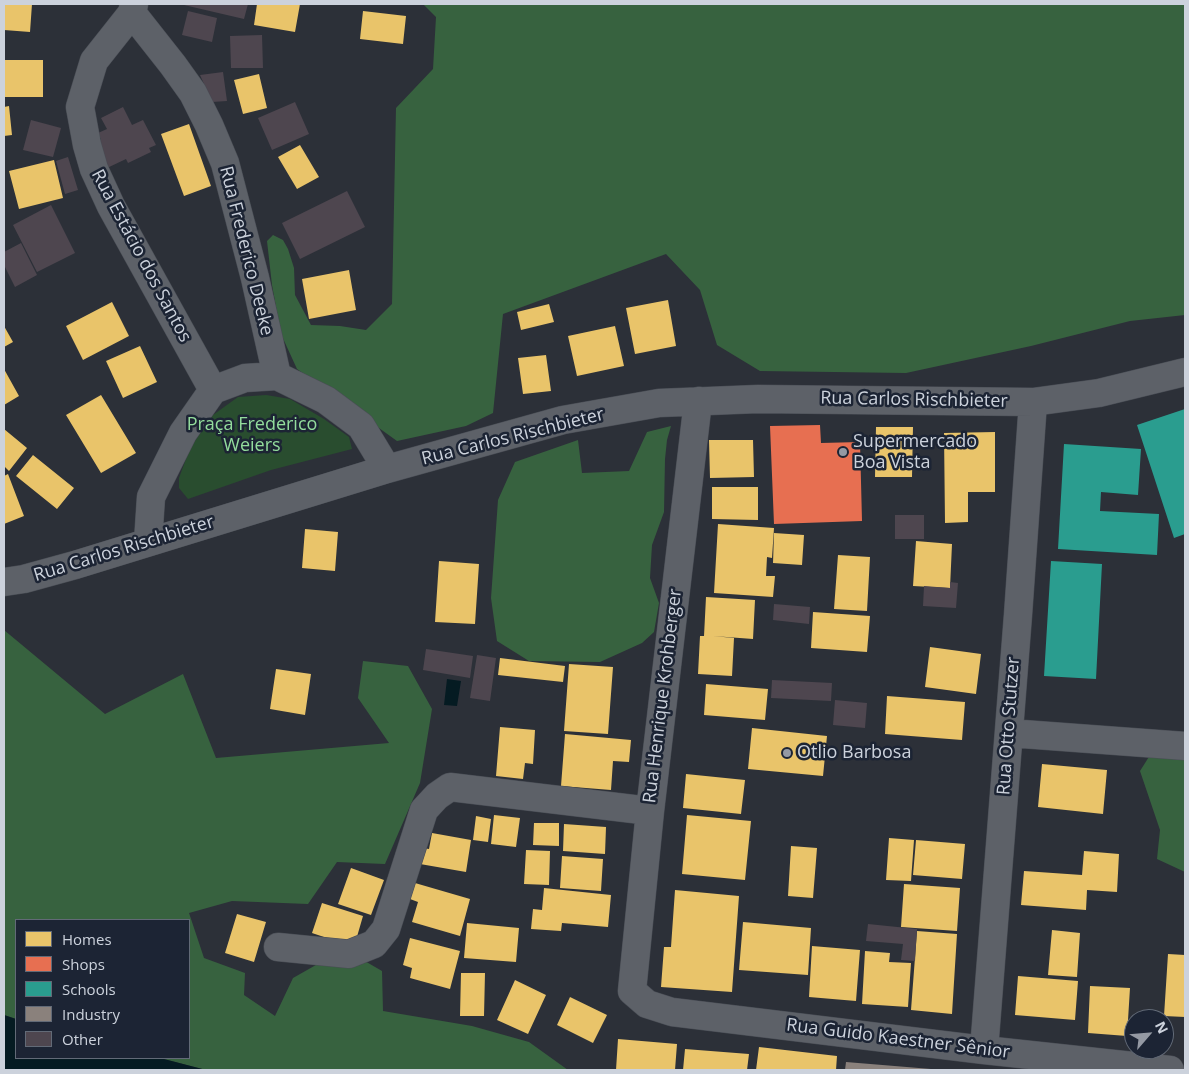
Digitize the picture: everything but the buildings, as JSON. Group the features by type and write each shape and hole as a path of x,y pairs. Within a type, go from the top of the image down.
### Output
{"street":[{"name":"Rua Frederico Deeke","path":"133,9 193,93 222,155 255,278 277,376"},
{"name":"Rua Estácio dos Santos","path":"133,9 94,61 80,107 87,145 94,169 112,206 213,390"},
{"name":"Rua Carlos Rischbieter","path":"4,582 66,568 387,469 563,420 659,403 768,398 1033,402 1099,393 1185,372"},
{"path":"148,542 151,497 183,433 213,390 245,378 277,376 326,400 361,426 387,469"},
{"name":"Rua Henrique Krohberger","path":"632,991 650,811 698,401"},
{"name":"Rua Otto Stutzer","path":"984,1050 1033,402"},
{"path":"1009,733 1185,746"},
{"path":"278,946 349,954 374,944 386,929 424,810 437,796 450,787 650,811"},
{"name":"Rua Guido Kaestner Sênior","path":"632,991 647,1004 672,1012 984,1050 1170,1070"}],"green space":[{"path":"423,4 1185,4 1185,315 1130,321 1031,346 906,373 760,371 717,345 700,290 666,254 503,314 493,413 466,426 397,441 297,369 281,334 272,285 267,241 273,235 283,240 288,249 294,268 295,295 311,325 340,326 366,330 392,304 396,108 433,69 436,17"},
{"name":"Praça Frederico Weiers","path":"266,395 290,399 324,419 349,437 352,449 271,470 188,499 179,488 179,478 190,448 213,415 238,397"},
{"path":"671,426 665,459 664,512 652,545 650,578 659,603 654,632 642,643 600,662 529,661 497,641 491,598 498,500 515,462 578,440 582,473 629,471 647,432"},
{"path":"4,630 105,714 183,674 216,758 389,743 358,698 363,661 408,666 432,709 420,783 385,864 337,862 308,904 232,901 189,913 204,958 245,973 244,995 275,1016 293,978 323,961 363,960 382,971 383,1011 472,1026 529,1042 568,1070 206,1070 164,1059 190,1059 190,919 15,919 15,1019 4,1015"},
{"path":"1152,752 1185,757 1185,872 1157,859 1160,830 1140,771"}],"water":[{"path":"447,679 461,681 457,706 444,705"},
{"path":"4,1015 15,1019 15,1059 164,1059 206,1070 4,1070"}],"place":[{"name":"Supermercado Boa Vista","path":"843,452"},
{"name":"Otlio Barbosa","path":"787,753"}]}
